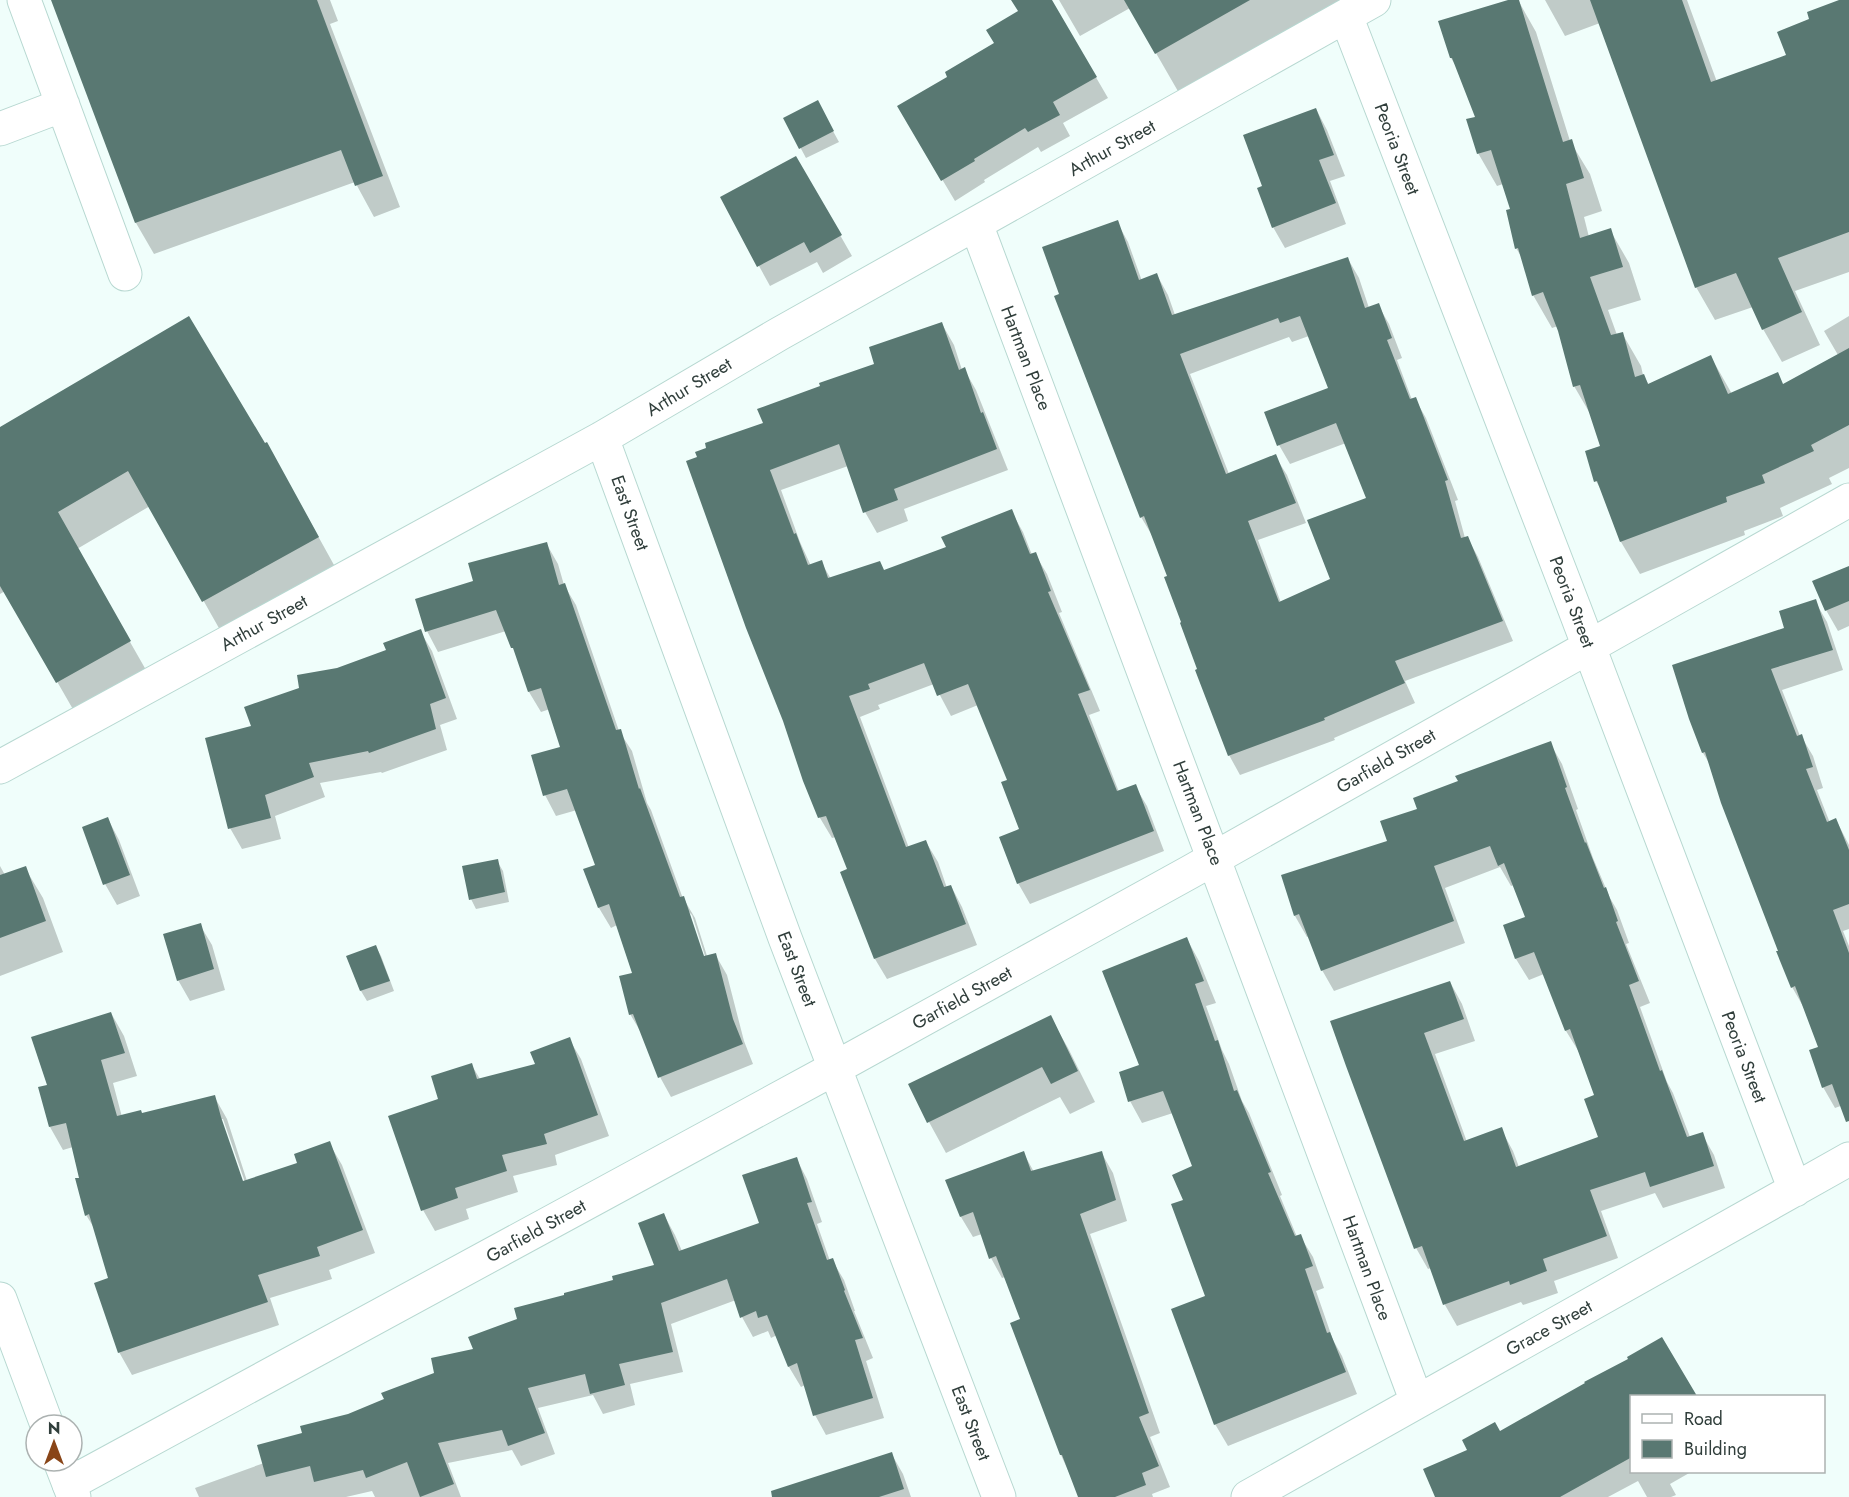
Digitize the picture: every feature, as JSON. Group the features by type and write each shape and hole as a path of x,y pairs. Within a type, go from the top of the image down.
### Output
{"street":[{"path":"24,0 125,274"},
{"name":"Arthur Street","path":"0,767 602,438 779,334 1374,0"},
{"name":"Peoria Street","path":"1346,16 1589,646 1795,1190"},
{"path":"0,129 63,105"},
{"name":"Hartman Place","path":"976,224 1417,1402"},
{"name":"East Street","path":"602,438 781,927 999,1497"},
{"name":"Garfield Street","path":"68,1481 835,1068 1215,858 1849,500"},
{"name":"Grace Street","path":"1248,1497 1849,1159"},
{"path":"0,1299 43,1413"}],"building":[{"path":"51,0 317,0 383,176 355,186 341,150 135,223"},
{"path":"1011,0 1052,0 1097,77 1053,102 1060,115 1028,132 1025,128 941,181 897,106 947,77 945,72 994,43 986,30 1018,11"},
{"path":"1124,0 1250,0 1155,54"},
{"path":"1508,0 1519,0 1563,142 1572,139 1584,178 1566,184 1580,238 1611,228 1623,267 1590,277 1611,335 1623,332 1635,377 1644,374 1648,384 1711,355 1728,394 1778,372 1783,384 1849,348 1849,425 1811,445 1814,451 1762,475 1765,483 1726,497 1727,502 1620,542 1597,481 1594,482 1585,451 1600,446 1580,385 1573,387 1558,331 1543,292 1532,296 1518,248 1515,249 1506,210 1510,209 1491,150 1477,154 1466,119 1475,117 1452,58 1450,58 1438,21"},
{"path":"1590,0 1682,0 1711,82 1786,55 1777,32 1809,19 1807,12 1839,0 1849,0 1849,232 1778,258 1802,312 1762,330 1736,273 1695,288"},
{"path":"818,100 834,131 799,149 783,118"},
{"path":"1316,108 1334,155 1319,160 1336,203 1272,228 1257,188 1262,186 1243,135"},
{"path":"796,156 842,235 810,253 804,242 757,267 720,197"},
{"path":"1118,220 1139,280 1157,273 1172,315 1348,257 1365,308 1379,303 1392,338 1387,340 1410,399 1416,397 1448,480 1445,481 1461,538 1468,536 1503,621 1395,661 1405,683 1324,718 1325,720 1228,756 1195,670 1197,669 1164,577 1167,576 1144,516 1140,518 1054,296 1059,294 1042,247","holes":["1300,316 1328,388 1264,412 1277,446 1336,423 1366,498 1307,520 1330,579 1279,602 1248,521 1296,503 1276,454 1226,474 1180,354 1278,318 1280,323"]},
{"path":"189,316 265,443 267,442 319,537 202,602 128,471 58,512 131,641 56,683 0,586 0,427"},
{"path":"942,322 959,370 965,367 981,413 983,412 997,449 894,489 898,500 863,513 839,444 770,470 794,534 796,533 808,565 822,560 828,578 880,561 884,570 946,547 941,537 1012,509 1030,554 1036,552 1051,591 1048,592 1090,690 1078,694 1117,791 1136,784 1154,831 1017,884 999,837 1019,829 1001,782 1007,780 968,684 937,696 924,663 868,684 870,689 849,696 906,847 926,840 944,887 951,885 966,924 874,959 840,872 847,869 826,816 818,818 803,781 783,721 746,628 686,461 697,457 695,452 706,448 705,443 763,423 757,409 820,386 819,383 874,364 869,347"},
{"path":"547,542 559,585 565,583 616,730 621,729 639,789 680,897 684,896 704,956 716,953 733,1019 743,1044 658,1078 633,1014 629,1015 619,976 632,973 609,904 598,908 583,869 595,865 567,789 543,796 531,755 560,747 541,688 528,692 513,648 511,648 496,610 425,632 415,599 473,581 468,563"},
{"path":"1849,566 1849,601 1825,611 1812,581"},
{"path":"1816,599 1833,650 1771,669 1797,736 1802,734 1813,767 1806,769 1827,822 1836,818 1849,850 1849,904 1833,910 1849,953 1849,1121 1846,1122 1832,1084 1822,1088 1809,1050 1818,1047 1795,986 1791,988 1776,951 1778,951 1721,803 1705,752 1702,753 1689,719 1672,665 1784,628 1779,611"},
{"path":"421,629 446,698 430,704 436,729 369,753 368,751 309,763 314,777 265,795 271,818 228,829 205,738 251,726 244,707 299,688 297,675 337,668 386,650 383,643"},
{"path":"1551,741 1585,843 1604,888 1606,887 1618,921 1616,922 1639,981 1629,985 1660,1071 1662,1070 1687,1137 1703,1132 1714,1166 1650,1187 1645,1172 1590,1190 1607,1236 1543,1259 1547,1271 1510,1285 1509,1281 1443,1305 1422,1246 1414,1249 1330,1021 1450,981 1464,1019 1424,1033 1464,1141 1502,1127 1516,1167 1598,1137 1584,1099 1594,1095 1570,1029 1565,1031 1534,952 1515,959 1503,925 1525,917 1504,863 1498,866 1490,846 1434,866 1454,921 1321,971 1299,914 1294,916 1281,875 1387,841 1380,821 1417,809 1413,798 1458,781 1455,776"},
{"path":"108,817 130,875 103,885 82,827"},
{"path":"498,859 505,892 469,900 462,866"},
{"path":"26,866 46,921 0,938 0,875"},
{"path":"201,923 214,969 177,981 163,934"},
{"path":"1187,937 1204,981 1195,984 1215,1041 1218,1040 1234,1091 1237,1090 1271,1172 1268,1173 1295,1236 1301,1234 1313,1266 1305,1269 1327,1333 1330,1332 1346,1372 1214,1425 1171,1309 1205,1296 1171,1204 1183,1200 1172,1175 1192,1166 1163,1091 1128,1102 1119,1072 1139,1065 1102,971"},
{"path":"376,945 390,981 360,991 346,956"},
{"path":"111,1012 125,1053 101,1060 117,1116 141,1110 142,1113 215,1095 243,1181 297,1163 294,1154 330,1141 363,1230 317,1247 320,1256 258,1275 268,1302 118,1353 94,1283 108,1278 89,1214 85,1216 75,1178 79,1178 66,1123 49,1127 38,1087 47,1085 31,1037"},
{"path":"1051,1015 1078,1071 1051,1084 1042,1067 927,1123 908,1084"},
{"path":"570,1037 598,1115 544,1134 547,1144 502,1155 507,1171 455,1188 458,1198 421,1211 388,1116 438,1099 431,1076 472,1063 477,1079 535,1064 530,1052"},
{"path":"1024,1151 1031,1171 1102,1151 1116,1200 1080,1214 1149,1413 1139,1417 1159,1466 1142,1473 1146,1485 1115,1497 1078,1497 1010,1323 1020,1319 996,1256 989,1259 973,1212 960,1217 945,1180"},
{"path":"797,1157 812,1202 807,1203 827,1260 833,1258 863,1338 855,1340 873,1398 813,1416 797,1363 788,1367 767,1315 758,1318 756,1311 740,1318 727,1279 661,1303 673,1352 619,1364 625,1385 590,1394 585,1374 528,1388 545,1433 508,1446 502,1430 438,1443 454,1484 420,1497 407,1462 366,1478 363,1470 314,1482 310,1466 266,1477 257,1445 302,1433 300,1426 348,1414 384,1399 381,1393 434,1373 431,1358 473,1349 468,1337 517,1319 514,1308 613,1280 612,1276 654,1265 638,1223 664,1213 679,1251 759,1223 742,1175"},
{"path":"1662,1337 1696,1395 1630,1395 1630,1458 1560,1497 1435,1497 1423,1469 1467,1450 1462,1440 1495,1422 1500,1431 1628,1359 1627,1357"},
{"path":"892,1452 904,1489 879,1497 772,1497 771,1491"}]}
